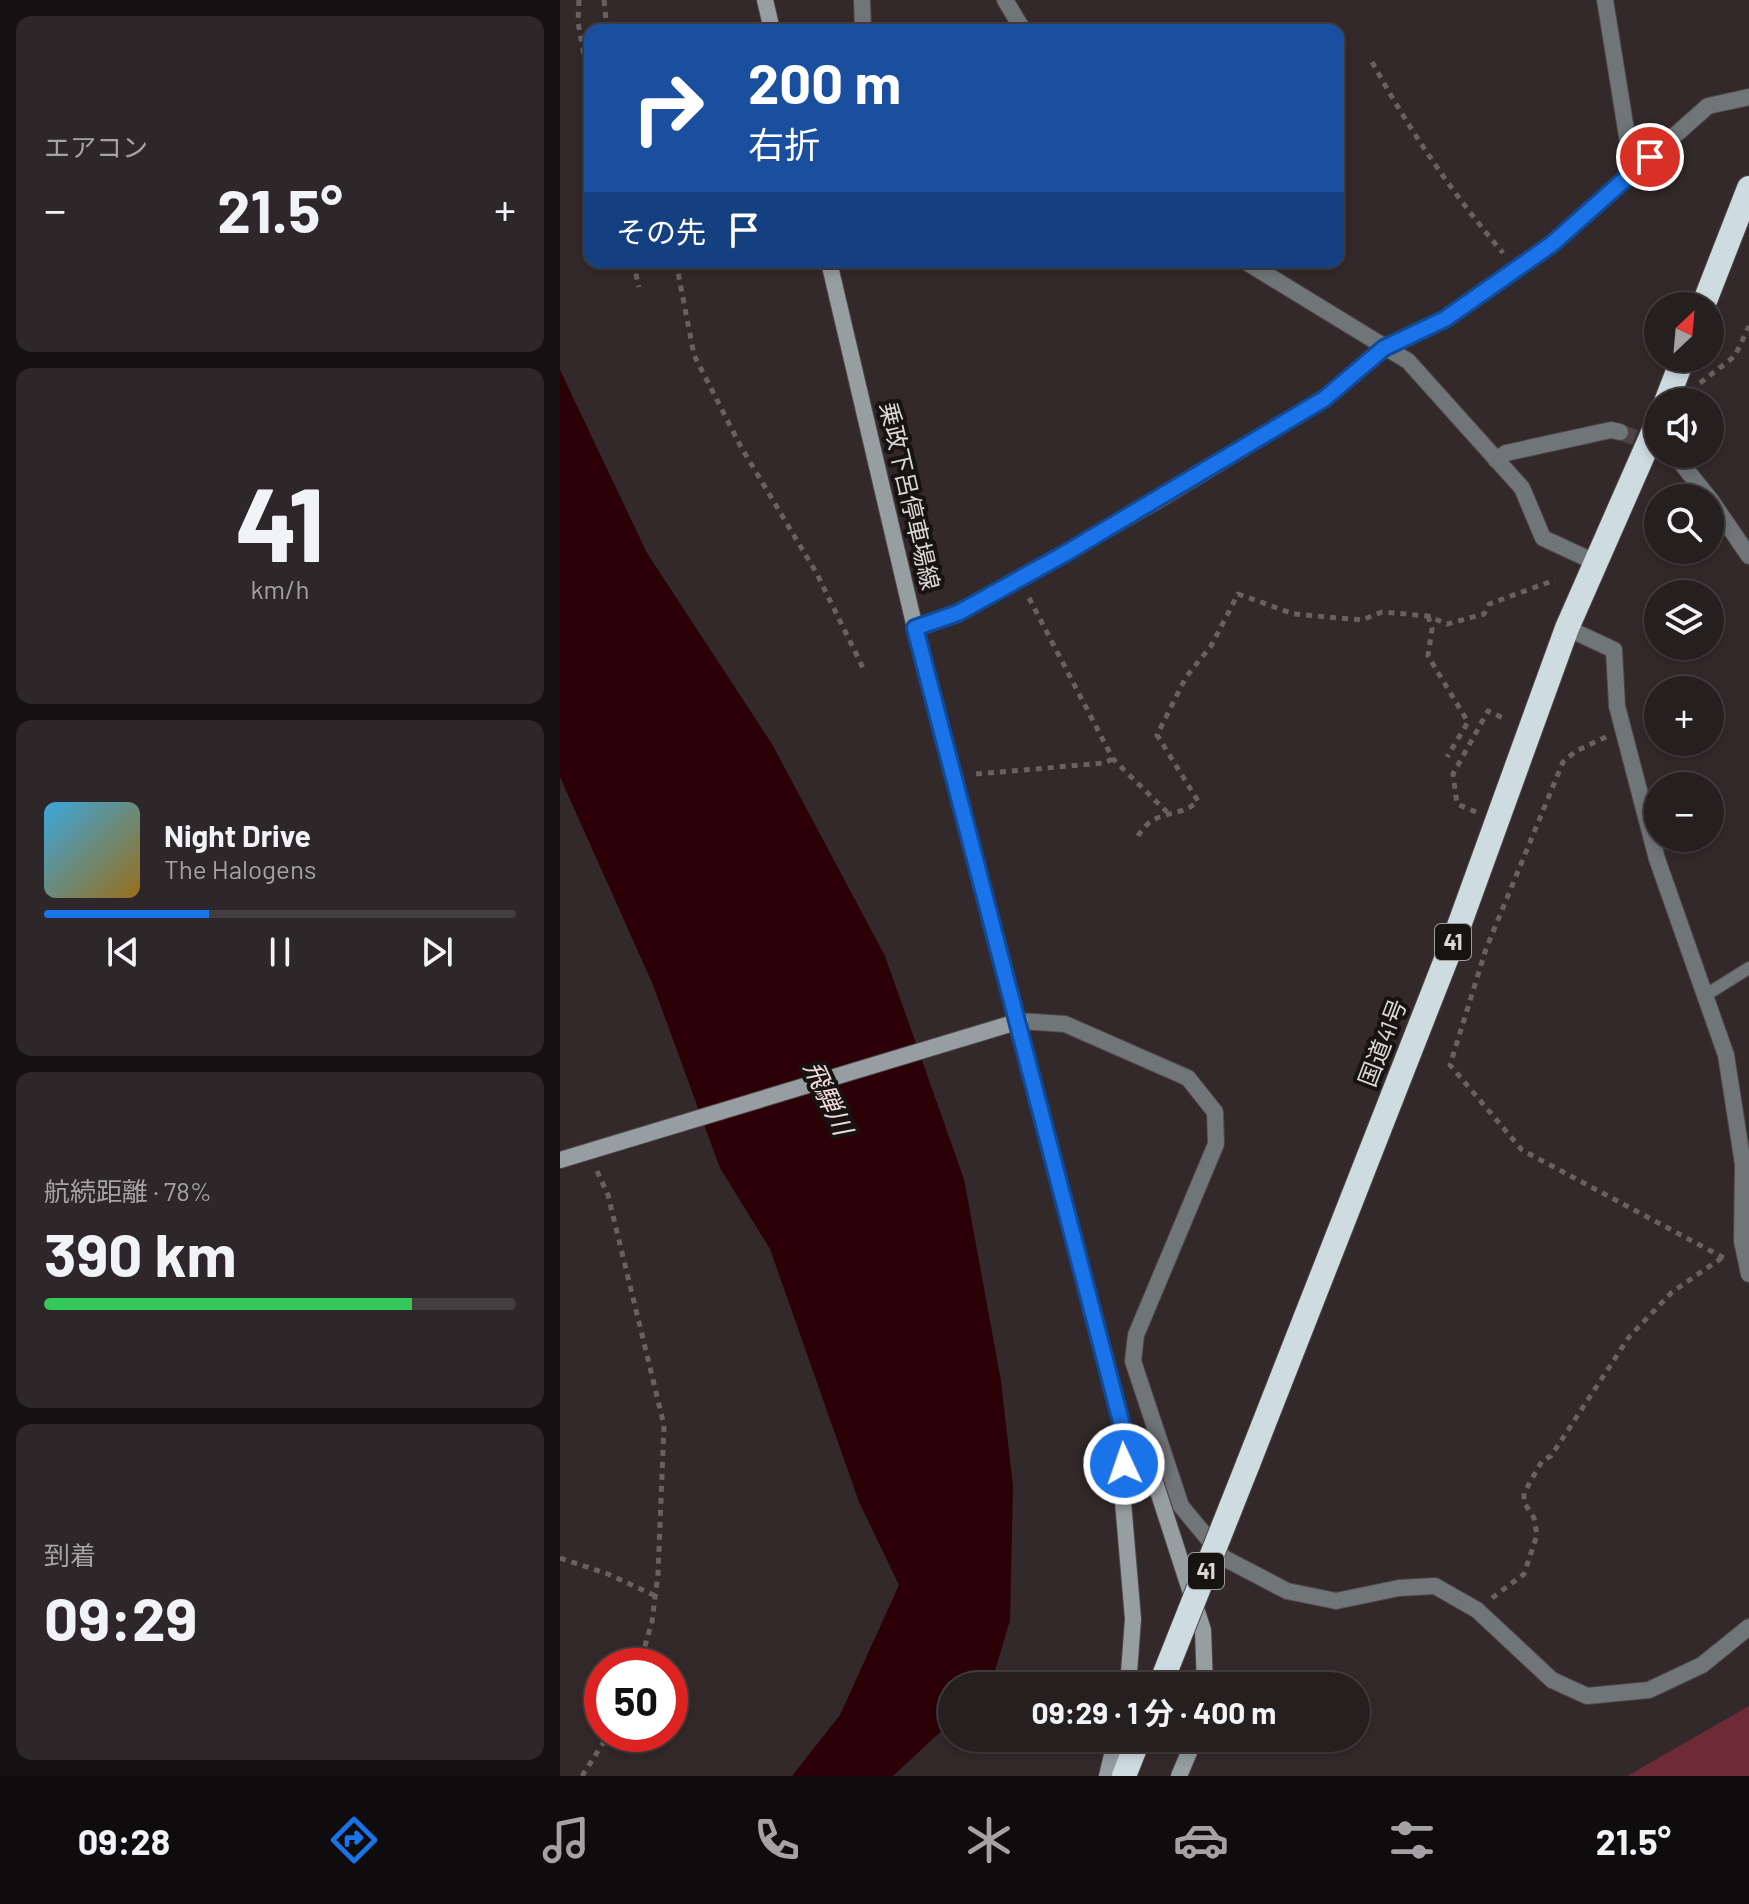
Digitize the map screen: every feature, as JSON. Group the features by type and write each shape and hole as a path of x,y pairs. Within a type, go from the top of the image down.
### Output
{"highway":[{"path":"1708,292 1749,188"},
{"name":"国道41号","path":"1166,1672 1456,934 1567,628 1644,454"},
{"path":"1124,1776 1133,1752"}],"main road":[{"path":"765,0 771,24"},
{"name":"乗政下呂停車場線","path":"830,268 915,628 1020,1021 1125,1437"},
{"path":"560,1160 1020,1021"},
{"path":"1125,1437 1122,1490 1133,1619 1129,1672"},
{"path":"1125,1437 1155,1482 1203,1630 1204,1672"},
{"path":"1107,1776 1113,1752"},
{"path":"1179,1776 1189,1752"}],"street":[{"path":"862,0 863,24"},
{"path":"1005,0 1019,24"},
{"path":"1605,0 1633,173"},
{"path":"915,628 958,613 1019,579 1159,500 1324,399 1384,348 1445,319 1552,244 1708,106 1749,97"},
{"path":"1256,268 1408,361 1522,488 1543,538 1597,563"},
{"path":"1496,460 1506,453 1611,430 1620,432"},
{"path":"1685,468 1699,484"},
{"path":"1724,519 1749,556"},
{"path":"1567,628 1614,650 1617,706 1657,859 1726,1055 1743,1164 1747,1268"},
{"path":"1020,1021 1065,1024 1188,1078 1215,1112 1216,1144 1136,1335 1133,1361 1181,1506 1224,1558 1287,1591 1336,1601 1399,1588 1435,1586 1477,1610 1552,1680 1587,1696 1649,1690 1702,1665 1749,1627"}],"lane":[{"path":"1704,996 1749,968"}],"path":[{"path":"579,0 578,22 584,56"},
{"path":"604,0 606,24"},
{"path":"1372,62 1412,134 1468,212 1516,269"},
{"path":"634,268 639,287"},
{"path":"678,268 694,355 729,425 817,574 865,672"},
{"path":"1696,382 1703,384 1735,356 1749,326"},
{"path":"1019,579 1113,759 1167,812"},
{"path":"1138,836 1145,824 1167,812 1191,808 1198,801 1157,735 1186,677 1211,646 1238,594 1294,614 1362,620 1382,612 1428,616 1447,624 1484,614 1489,604 1555,580"},
{"path":"1428,616 1432,629 1428,656 1468,722 1447,757"},
{"path":"1481,814 1457,804 1453,774 1488,711 1503,718"},
{"path":"1623,730 1576,751 1563,762 1486,949 1450,1065 1522,1150 1747,1268"},
{"path":"956,779 987,771 1105,763 1113,759"},
{"path":"1520,830 1533,835"},
{"path":"587,1152 608,1195 664,1425 662,1531 656,1596 644,1648"},
{"path":"1477,1610 1524,1574 1537,1535 1534,1518 1524,1502 1524,1493 1542,1461 1551,1456 1629,1337 1672,1292 1723,1257"},
{"path":"560,1558 608,1574 656,1596"},
{"path":"582,1776 597,1752"}],"shaded area":[{"path":"1749,1706 1749,1776 1627,1776"}],"water":[{"name":"飛騨川","path":"560,370 647,553 772,744 885,956 964,1179 1001,1381 1013,1486 1010,1620 995,1672 938,1672 938,1734 893,1776 792,1776 840,1715 899,1585 859,1502 770,1249 720,1168 653,985 560,777"}],"tunnel":[{"path":"1620,432 1644,441"}],"route":[{"path":"1124,1464 1125,1437 1020,1021 915,628 958,613 1066,553 1324,399 1384,348 1445,319 1552,244 1650,157"}]}
